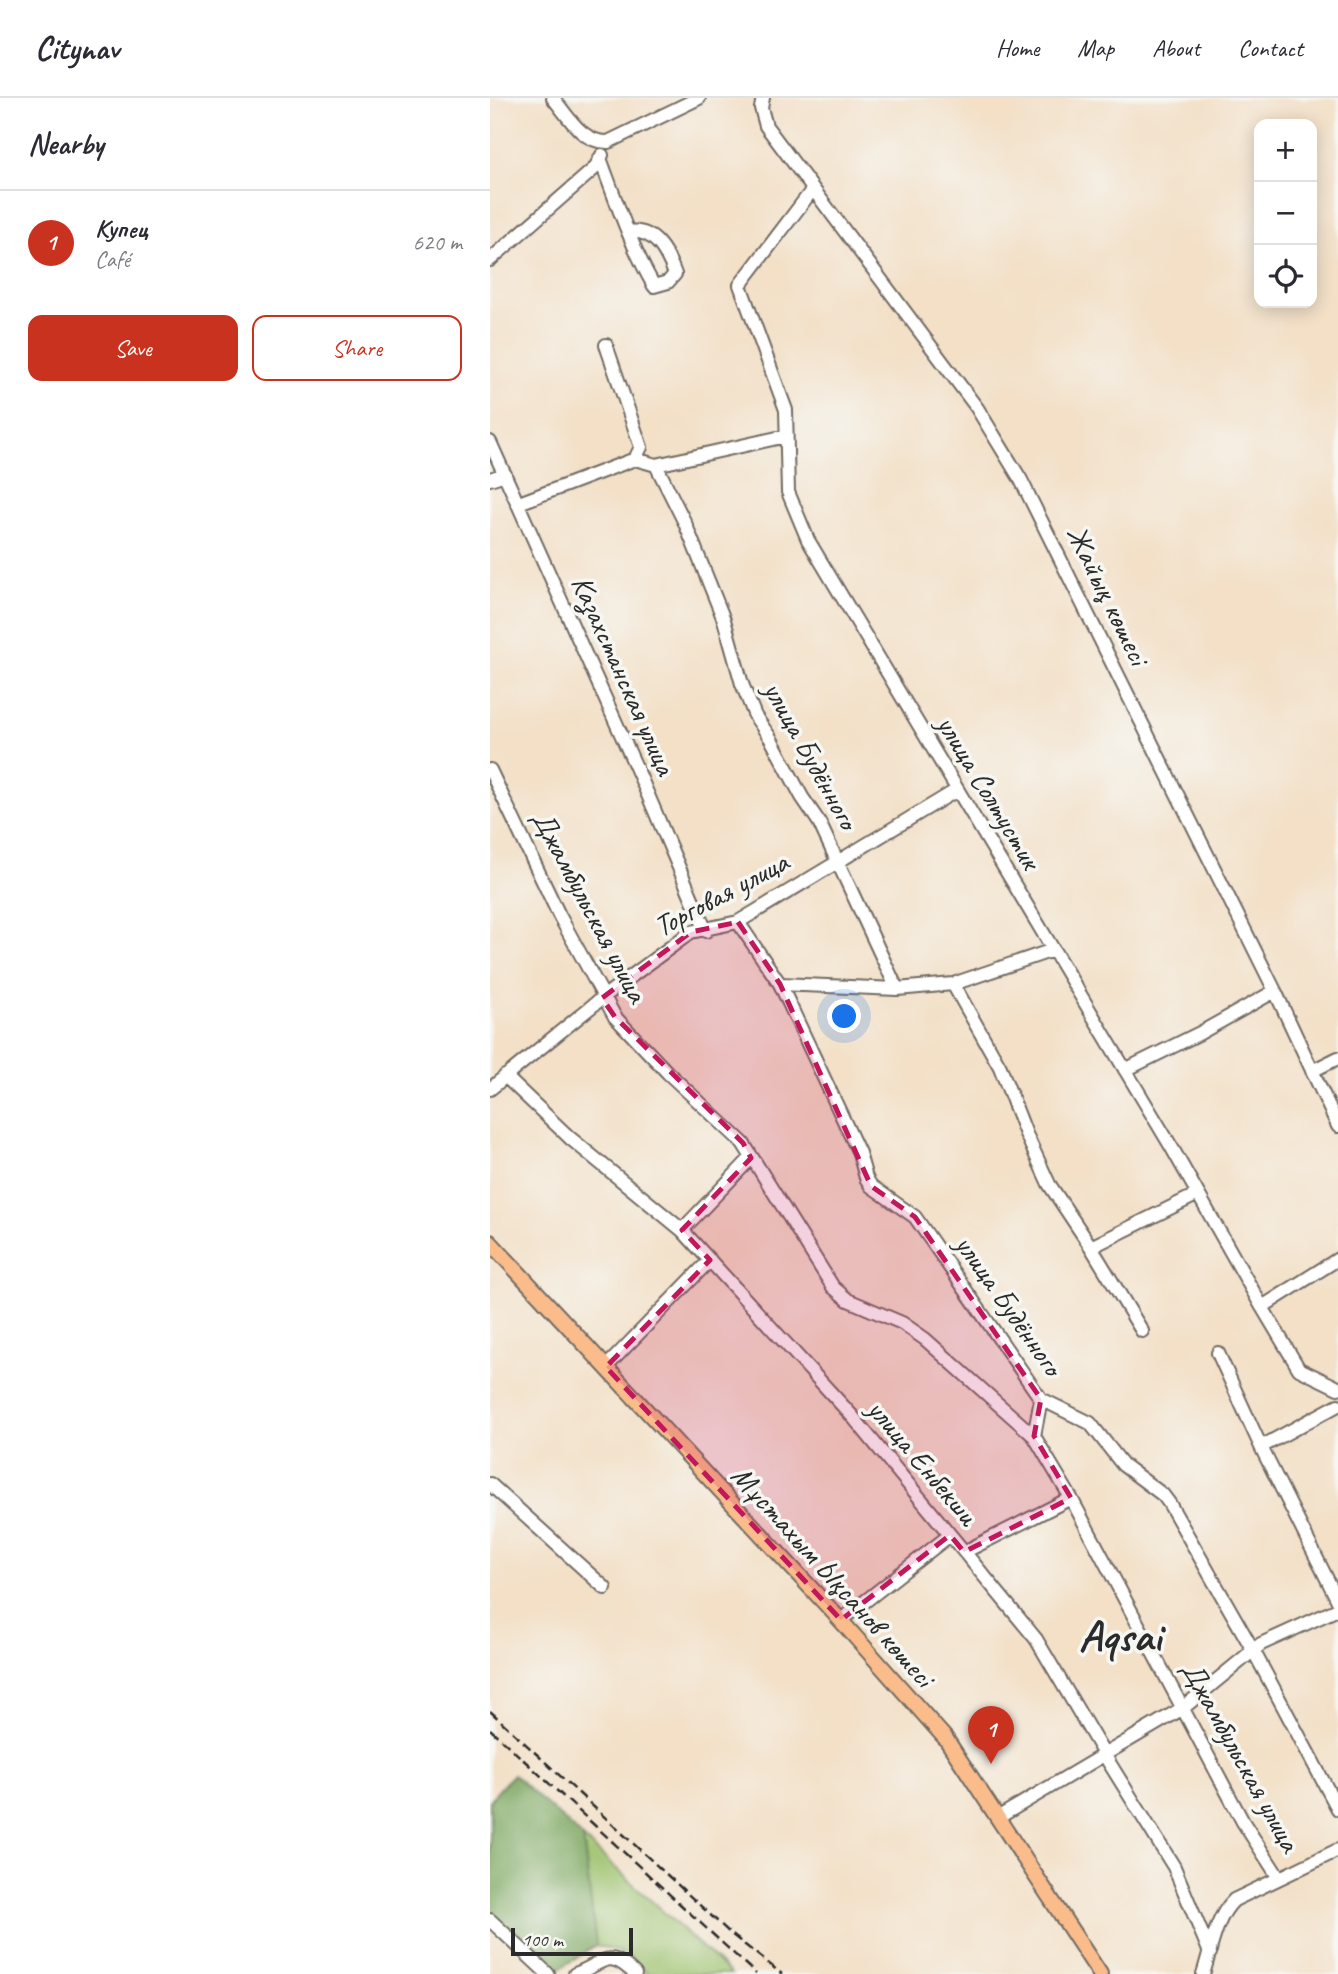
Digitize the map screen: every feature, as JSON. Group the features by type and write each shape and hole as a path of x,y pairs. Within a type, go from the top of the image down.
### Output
{"main road":[{"name":"Мұстахым Ықсанов көшесі","path":"490,1242 841,1620 946,1739 1100,1974"}],"street":[{"path":"553,98 586,136 602,142 699,98"},
{"name":"Жайық көшесі","path":"759,100 766,126 999,441 1021,480 1275,991 1338,1126"},
{"path":"490,260 595,169 602,142"},
{"path":"600,158 628,232 654,286 668,282 675,274 655,238 645,233 628,232"},
{"name":"улица Солтустик","path":"813,188 740,285 786,410 788,492 808,540 1125,1070 1299,1369 1338,1388"},
{"path":"606,345 641,447 635,459"},
{"path":"519,503 635,459 656,465 786,436"},
{"name":"Казахстанская улица","path":"490,442 706,931"},
{"name":"улица Будённого","path":"656,465 685,523 724,620 741,684 755,716 819,822 897,989"},
{"path":"490,479 506,474"},
{"name":"Джамбульская улица","path":"490,770 559,915 615,1017 668,1073 743,1143 833,1287 848,1300 902,1323 925,1339 1034,1436 1071,1498 1243,1822 1279,1878"},
{"name":"Торговая улица","path":"490,1088 691,932 706,931 738,922 957,790"},
{"name":"улица Будённого","path":"738,922 780,984 859,1153 871,1186 915,1217 1041,1399 1090,1423 1123,1465 1163,1496 1253,1650 1338,1809"},
{"path":"780,984 897,989 953,984 1053,950"},
{"path":"953,984 1000,1067 1026,1135 1049,1184 1142,1331"},
{"path":"1125,1070 1200,1033 1275,991"},
{"path":"1312,1071 1338,1058"},
{"name":"улица Енбекши","path":"505,1076 570,1138 682,1230 853,1418 1036,1639 1174,1867 1210,1953"},
{"path":"682,1230 751,1158"},
{"path":"1091,1247 1198,1194"},
{"path":"1262,1307 1338,1259"},
{"path":"606,1367 709,1260"},
{"path":"1218,1353 1261,1447 1338,1601"},
{"path":"1034,1436 1041,1399"},
{"path":"1261,1447 1338,1405"},
{"path":"490,1484 605,1588"},
{"path":"964,1552 1071,1498"},
{"path":"841,1620 950,1535"},
{"path":"999,1817 1183,1708 1253,1650 1338,1609"},
{"path":"1203,1974 1226,1908 1234,1900 1338,1850"},
{"path":"490,1920 548,1974"},
{"path":"575,1974 608,1958 623,1962 635,1974"}],"highlighted area":[{"path":"738,922 780,984 871,1186 915,1217 1041,1399 1034,1436 1071,1498 964,1552 950,1535 841,1620 606,1367 710,1260 682,1230 751,1158 743,1143 615,1017 602,998 691,932"}],"green space":[{"path":"513,1774 583,1838 596,1945 554,1972 490,1912 490,1800"},
{"path":"583,1838 731,1974 648,1974 628,1955 596,1945"}],"railway":[{"path":"490,1711 731,1934 782,1974"},
{"path":"490,1729 756,1974"}],"place":[{"name":"Купец","path":"991,1764"}],"district":[{"name":"Aqsai","path":"1120,1636"}]}
